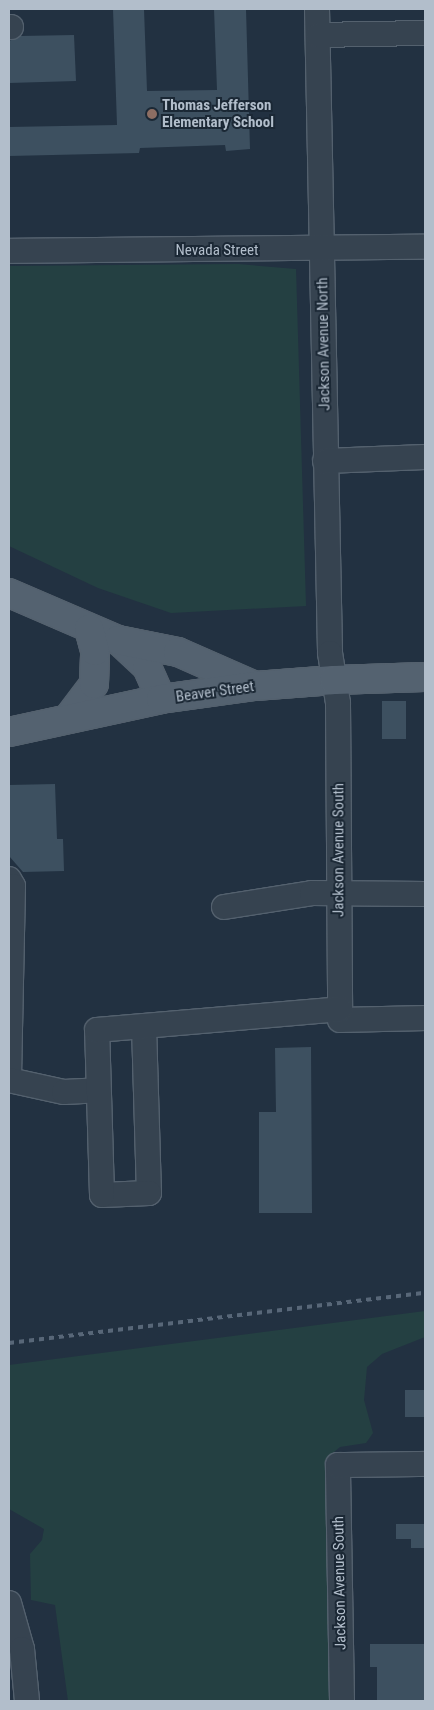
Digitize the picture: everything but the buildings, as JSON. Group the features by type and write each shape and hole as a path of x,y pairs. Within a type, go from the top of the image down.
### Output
{"main road":[{"path":"9,593 118,640 178,652 255,686"},
{"path":"69,717 94,684 95,651 89,629"},
{"path":"118,640 146,667 161,699"},
{"name":"Beaver Street","path":"9,732 69,717 161,699 255,686 334,680 425,678"}],"street":[{"name":"Jackson Avenue North","path":"317,9 323,249 325,462 330,653 334,680"},
{"path":"318,35 425,34"},
{"name":"Nevada Street","path":"9,252 425,247"},
{"path":"325,462 425,457"},
{"name":"Jackson Avenue South","path":"334,680 338,703 340,1014"},
{"path":"9,879 13,886 9,1080 64,1092 98,1090"},
{"path":"224,907 312,893 338,895 425,894"},
{"path":"144,1026 149,1193 102,1195 97,1030 144,1026 340,1014 425,1018"},
{"name":"Jackson Avenue South","path":"342,1701 338,1465 425,1464"},
{"path":"9,1603 22,1649 27,1701"}],"green space":[{"path":"238,264 296,269 306,606 171,613 98,588 9,546 9,266"},
{"path":"425,1311 425,1337 382,1354 367,1367 364,1400 373,1433 366,1443 340,1447 328,1457 330,1701 68,1701 55,1605 31,1600 30,1554 42,1540 44,1529 9,1509 9,1365"}],"railway":[{"path":"9,1343 425,1293"}],"place":[{"name":"Thomas Jefferson Elementary School","path":"152,114"}]}
